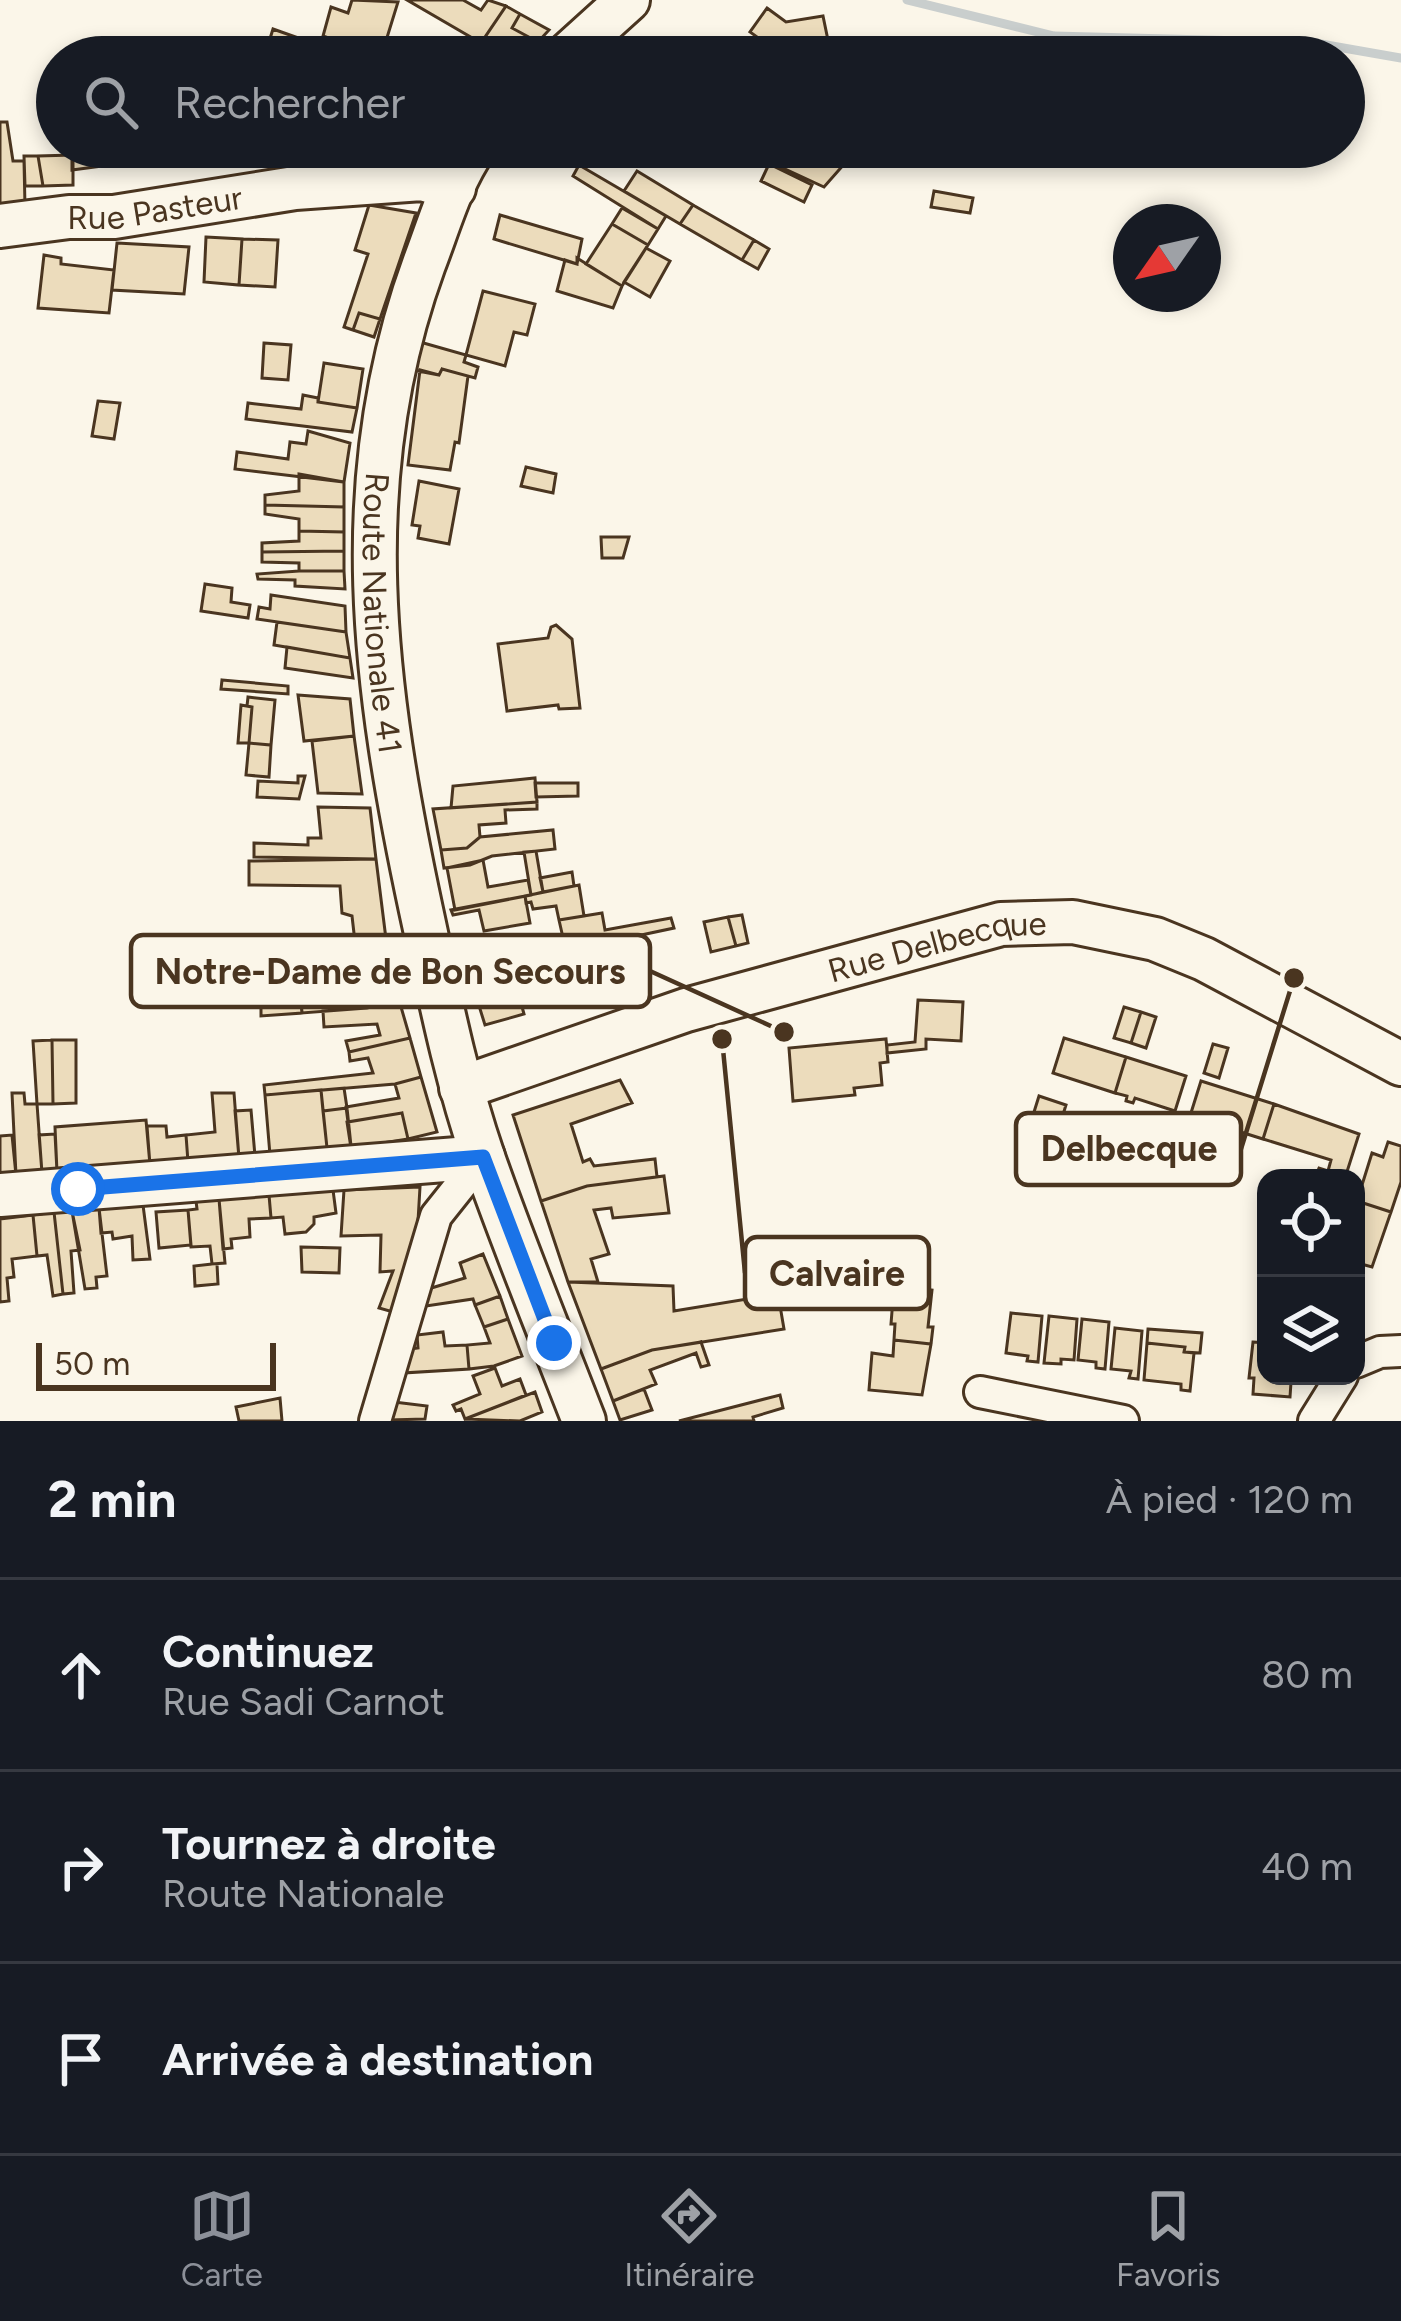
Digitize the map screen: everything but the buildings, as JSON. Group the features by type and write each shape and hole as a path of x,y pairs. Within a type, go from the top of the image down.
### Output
{"street":[{"path":"588,36 628,0"},
{"name":"Route Nationale 41","path":"464,168 411,301 387,401 376,469 373,614 410,858 461,1088 584,1421"},
{"name":"Rue Pasteur","path":"0,226 114,217 295,188 422,179 454,188"},
{"name":"Rue Delbecque","path":"461,1088 686,1010 1001,924 1025,923 1073,922 1155,939 1242,979 1401,1064"},
{"path":"0,1195 483,1157"},
{"path":"375,1421 436,1216 483,1157"},
{"path":"1365,1358 1401,1351"},
{"path":"1314,1421 1336,1385"},
{"path":"980,1392 1123,1421"}],"waterway":[{"path":"907,0 1054,36"},
{"path":"1365,52 1401,58"}],"place":[{"name":"Delbecque","path":"1294,978"},
{"name":"Notre-Dame de Bon Secours","path":"784,1032"},
{"name":"Calvaire","path":"722,1039"}],"route":[{"path":"78,1189 483,1157 554,1343"}]}
